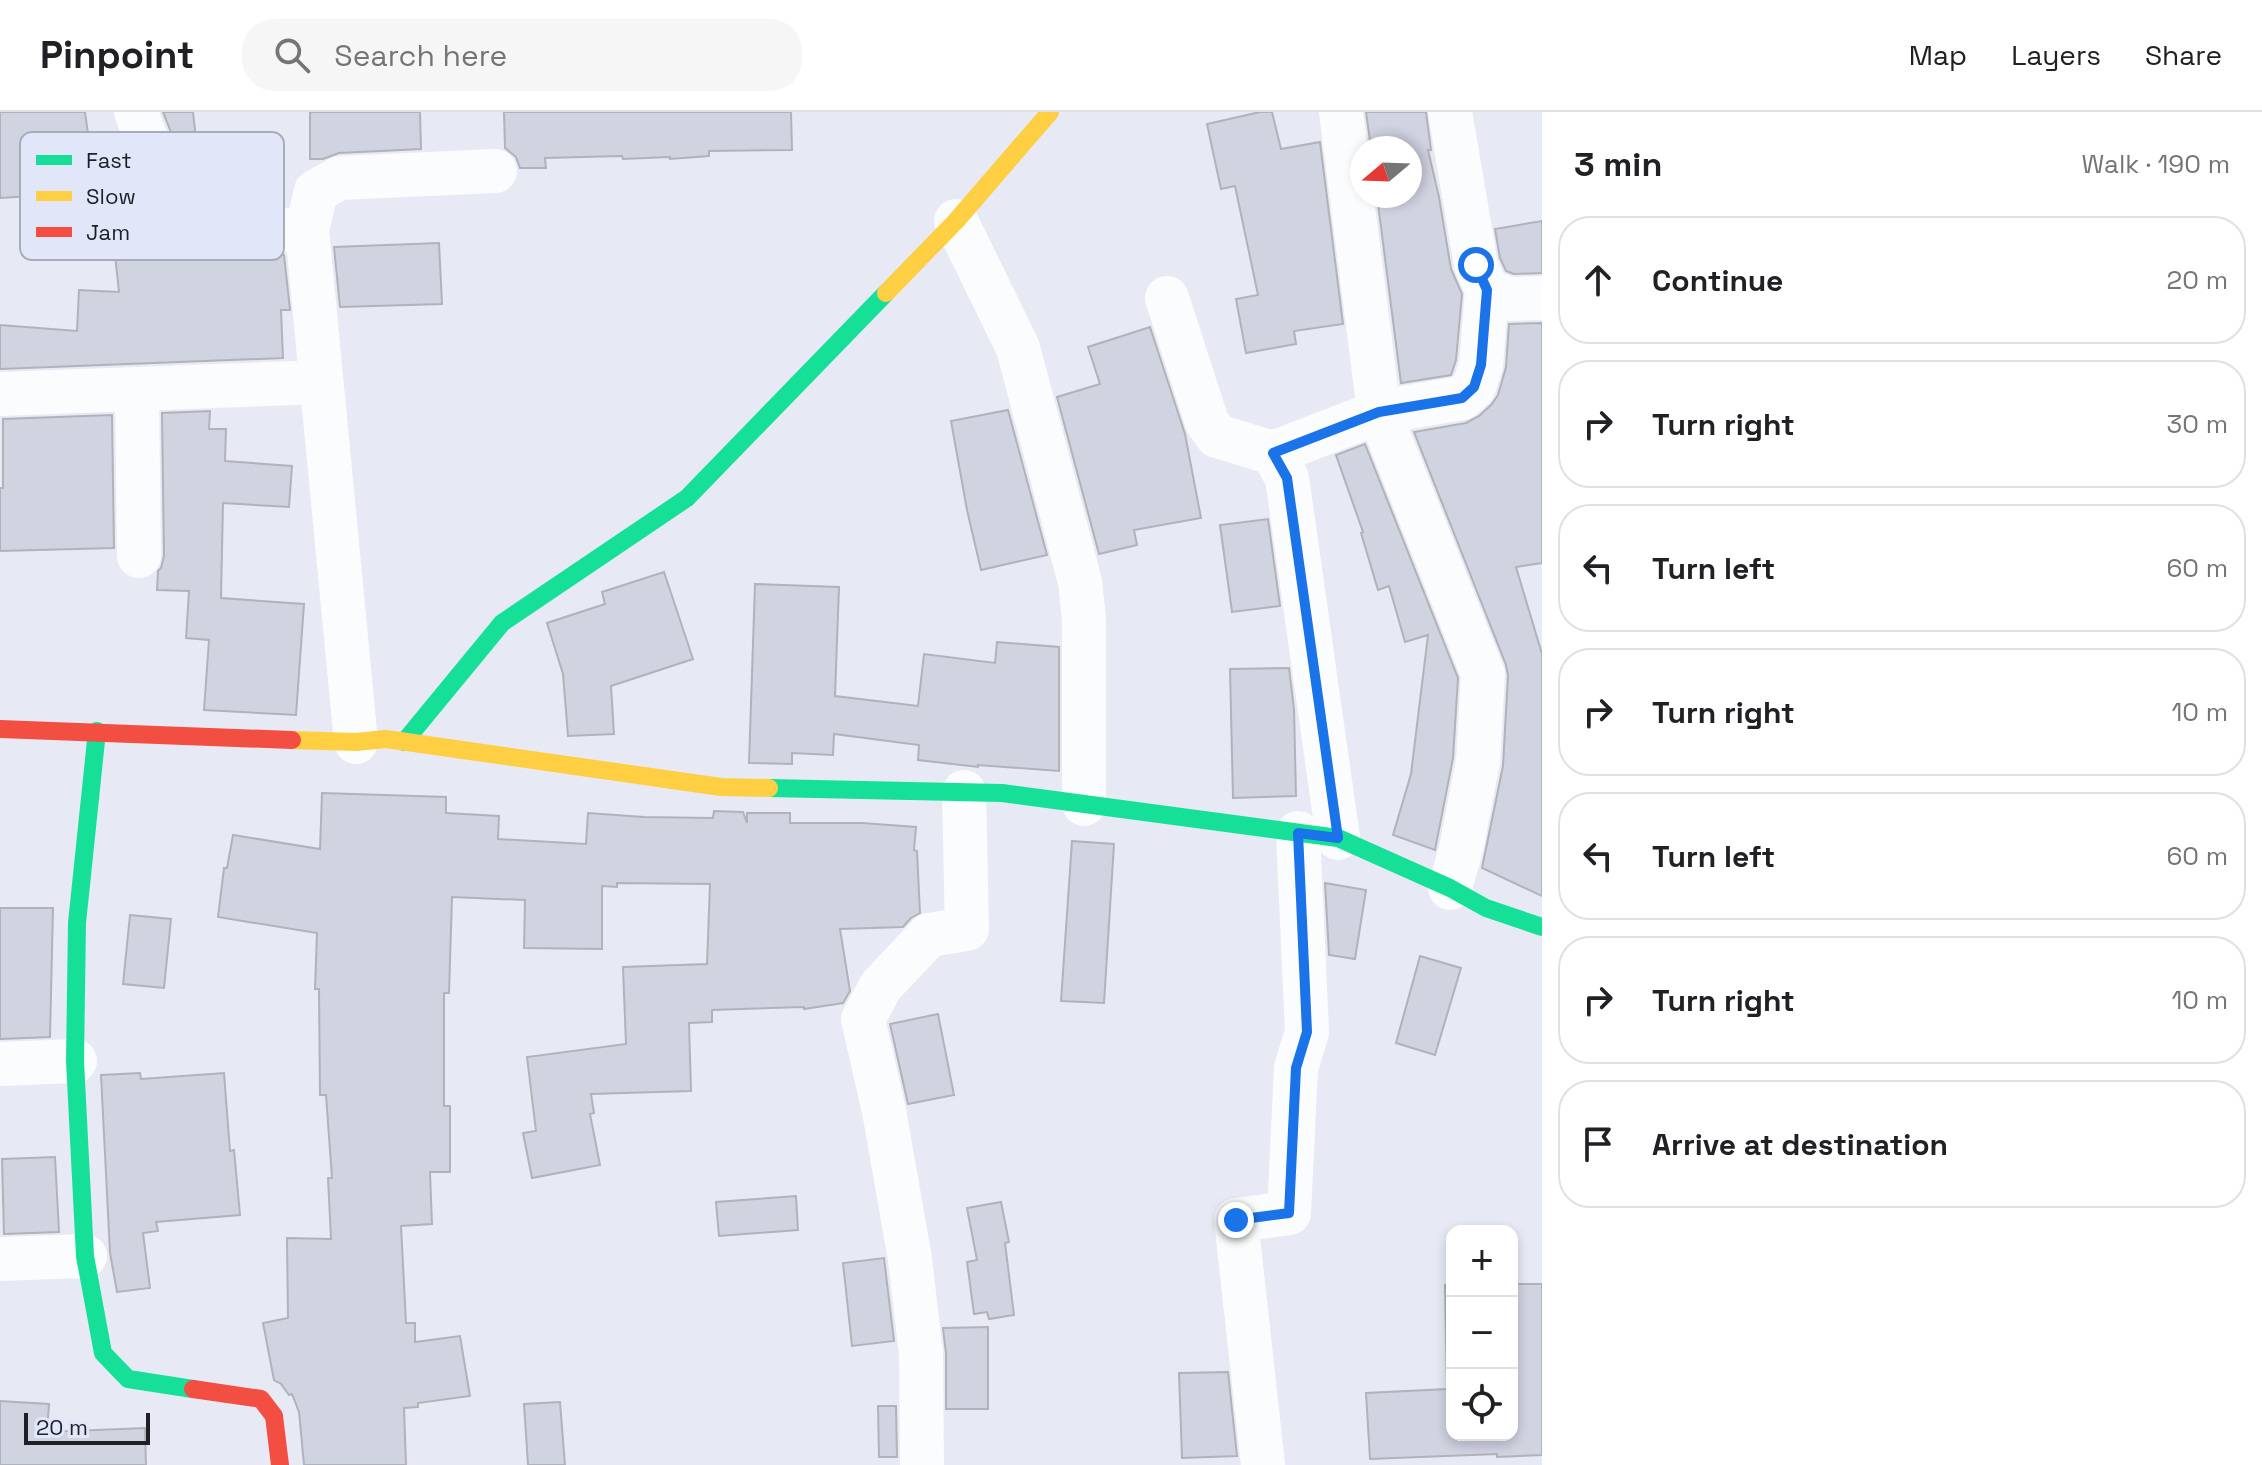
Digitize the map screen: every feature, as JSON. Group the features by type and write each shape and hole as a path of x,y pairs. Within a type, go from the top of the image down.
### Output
{"street":[{"path":"136,112 144,132"},
{"path":"404,742 502,623 687,498 956,221 1050,112"},
{"path":"1341,112 1379,412 1483,674 1478,761 1450,888"},
{"path":"1167,298 1207,422 1217,436 1273,453 1379,412 1462,398 1474,387 1481,365 1487,290 1476,265 1450,112"},
{"path":"356,742 307,230 316,191 340,178 495,171"},
{"path":"956,221 1018,348 1080,582 1084,619 1084,804"},
{"path":"284,230 307,230"},
{"path":"1487,290 1509,299 1542,298"},
{"path":"0,394 321,382"},
{"path":"137,389 139,556"},
{"path":"1263,1465 1236,1220 1289,1213 1296,1068 1307,1032 1318,836 1287,478 1273,453"},
{"path":"0,729 356,742 386,739 721,787 1002,793 1318,836 1450,888 1486,908 1542,927"},
{"path":"97,731 77,923 75,1061 85,1256 103,1353 128,1379 261,1399 274,1416 280,1465"},
{"path":"922,1465 921,1354 910,1259 884,1111 863,1019 881,986 929,935 967,929 964,792"},
{"path":"0,1064 75,1061"},
{"path":"0,1259 85,1256"}],"building":[{"path":"0,112 85,112 88,132 20,132 20,197 0,198"},
{"path":"163,112 193,112 195,132 171,132"},
{"path":"310,112 420,112 421,149 339,153 323,159 310,159"},
{"path":"504,112 791,112 792,150 709,151 709,156 670,159 623,159 622,156 545,158 546,168 520,168 516,157 505,148"},
{"path":"1272,112 1281,149 1320,142 1343,324 1294,331 1296,344 1246,353 1236,299 1258,295 1235,186 1221,189 1207,124"},
{"path":"1366,112 1426,112 1431,150 1428,150 1451,269 1462,294 1456,360 1451,375 1401,383 1379,208 1422,208 1422,136 1369,136"},
{"path":"1542,221 1542,273 1514,274 1506,271 1500,258 1495,229"},
{"path":"439,243 442,304 340,307 334,247"},
{"path":"284,255 290,310 281,310 283,358 0,369 0,325 77,331 79,290 119,292 116,260 284,260"},
{"path":"1542,323 1542,563 1516,567 1542,654 1542,896 1482,868 1503,766 1508,675 1414,432 1466,423 1479,416 1498,395 1506,367 1509,324"},
{"path":"1150,327 1185,434 1201,518 1134,530 1137,545 1099,554 1057,397 1100,384 1088,347"},
{"path":"1008,410 1047,555 981,570 951,421"},
{"path":"210,411 209,429 226,429 225,461 292,466 289,507 223,503 221,598 304,604 296,715 204,710 209,640 186,638 189,591 157,590 158,571 164,556 162,413"},
{"path":"112,415 114,548 0,551 3,419"},
{"path":"1365,444 1458,678 1453,758 1435,850 1393,835 1411,774 1428,635 1405,642 1389,586 1378,590 1363,532 1336,455"},
{"path":"1268,519 1280,606 1232,612 1220,525"},
{"path":"664,572 693,659 611,686 614,734 568,736 563,674 547,623 605,604 602,592"},
{"path":"755,584 839,587 835,696 918,706 924,654 995,663 997,642 1059,647 1059,771 918,760 919,745 834,734 833,755 792,753 792,764 749,763"},
{"path":"1289,668 1294,709 1296,796 1233,798 1230,669"},
{"path":"322,793 446,797 446,813 499,816 498,839 586,844 588,813 713,818 714,811 743,812 747,823 747,813 790,813 790,823 916,827 914,850 917,851 920,913 903,927 840,929 850,991 843,1003 804,1009 712,1010 712,1022 689,1023 691,1091 591,1094 594,1113 590,1114 600,1165 532,1178 523,1133 536,1131 527,1057 626,1044 623,967 707,964 710,884 617,883 617,887 602,886 602,949 524,948 525,900 452,897 449,993 444,993 444,1106 450,1106 450,1172 430,1172 432,1224 401,1226 406,1323 415,1323 415,1342 460,1336 470,1396 418,1403 418,1407 404,1408 406,1465 304,1465 299,1412 292,1394 289,1395 274,1380 263,1323 288,1318 287,1238 331,1239 328,1178 332,1178 326,1095 320,1095 319,989 315,989 317,933 218,917 224,868 227,868 233,835 320,849"},
{"path":"1072,841 1114,844 1104,1003 1061,1001"},
{"path":"1325,883 1366,890 1355,959 1329,955"},
{"path":"0,908 53,908 50,1037 0,1039"},
{"path":"130,915 171,919 164,988 123,984"},
{"path":"1420,956 1461,968 1435,1055 1396,1043"},
{"path":"938,1014 954,1095 908,1104 890,1024"},
{"path":"140,1073 141,1079 224,1073 230,1151 234,1150 240,1215 156,1222 158,1231 143,1233 150,1288 117,1292 110,1253 101,1075"},
{"path":"55,1157 59,1232 4,1234 2,1159"},
{"path":"796,1196 798,1230 719,1236 716,1202"},
{"path":"1001,1202 1009,1242 1005,1243 1014,1315 989,1319 987,1312 974,1314 967,1262 977,1260 967,1208"},
{"path":"884,1258 894,1341 852,1346 843,1263"},
{"path":"1518,1284 1542,1284 1542,1455 1370,1459 1366,1393 1446,1389 1446,1441 1518,1441"},
{"path":"988,1327 988,1409 946,1409 943,1328"},
{"path":"1228,1372 1237,1456 1182,1458 1179,1373"},
{"path":"0,1401 49,1404 47,1432 145,1428 146,1465 0,1465"},
{"path":"560,1402 565,1465 528,1465 524,1404"},
{"path":"878,1406 896,1406 897,1457 879,1457"}],"traffic: fast":[{"path":"404,742 502,623 687,498 886,293"},
{"path":"97,731 77,923 75,1061 85,1256 103,1353 128,1379 193,1389"},
{"path":"769,788 1002,793 1338,838 1450,888 1486,908 1542,927"}],"traffic: slow":[{"path":"886,293 956,221 1050,112"},
{"path":"292,740 356,742 386,739 721,787 769,788"}],"traffic: jam":[{"path":"0,729 292,740"},
{"path":"193,1389 261,1399 274,1416 280,1465"}],"route":[{"path":"1236,1220 1289,1213 1296,1068 1307,1032 1298,833 1338,838 1287,478 1273,453 1379,412 1462,398 1474,387 1481,365 1487,290 1476,265"}]}
